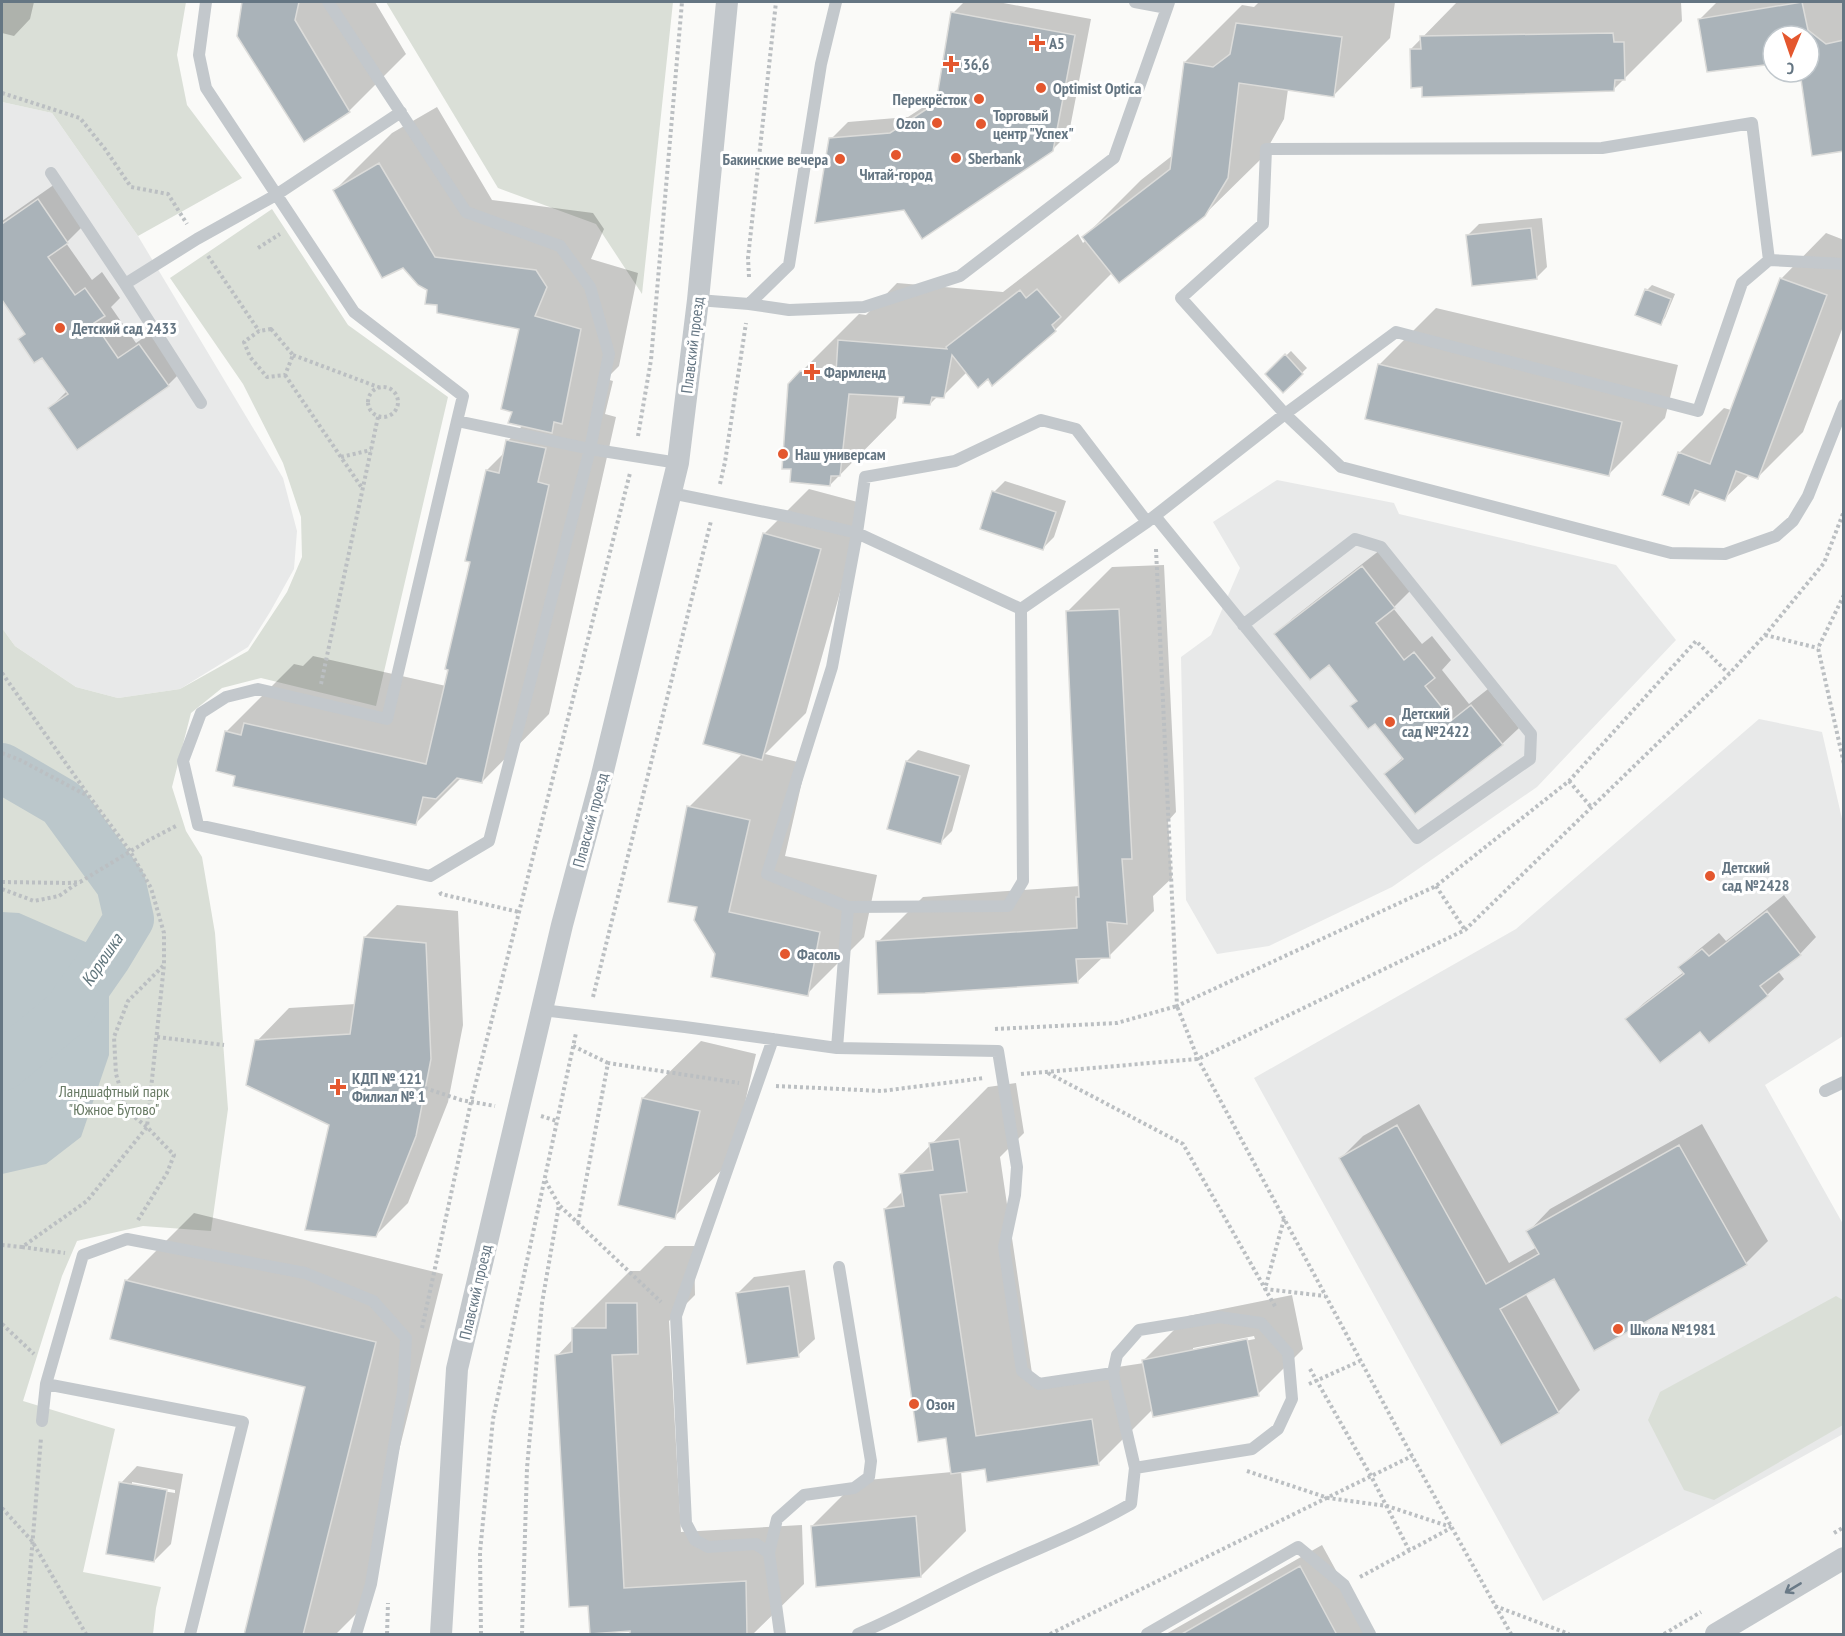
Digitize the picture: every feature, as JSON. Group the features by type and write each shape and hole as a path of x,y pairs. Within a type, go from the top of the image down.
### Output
{"street":[{"name":"Плавский проезд","path":"441,1635 457,1369 562,925 601,779 678,464 698,300 727,2"},
{"path":"1716,1635 1844,1558"}],"lane":[{"path":"206,2 199,55 206,88 354,312 463,396 387,719 258,689 226,697 201,713 183,761 198,825 430,876 489,841 590,449 609,354 590,287 560,246 466,212 328,2"},
{"path":"749,304 789,265 821,64 836,2"},
{"path":"698,300 789,310 864,307 960,276 1114,158 1168,5 1135,2"},
{"path":"125,284 197,239 276,195 401,112"},
{"path":"1769,260 1752,123 1602,148 1266,149 1263,224 1181,298 1285,414 1341,467 1671,553 1725,554 1776,536 1793,521 1808,496 1844,405"},
{"path":"51,173 201,403"},
{"path":"1021,609 1151,519 1285,414 1396,332 1698,411 1742,283 1769,260 1844,264"},
{"path":"1021,609 1023,881 1008,906 848,908 767,874 832,667 865,477 955,461 1041,420 1076,429 1243,625 1417,838 1530,759 1531,734 1381,547 1355,539 1243,625"},
{"path":"457,421 590,449 678,464"},
{"path":"671,493 857,533 1021,609"},
{"path":"837,1048 848,908"},
{"path":"542,1010 837,1048 998,1051 1017,1167 1015,1195 1004,1247 1022,1371 1039,1384 1113,1373"},
{"path":"769,1552 756,1544 708,1547 695,1540 686,1523 676,1316 773,1039"},
{"path":"1825,1091 1844,1082"},
{"path":"42,1421 46,1384 83,1255 127,1239 305,1273 373,1301 406,1338 403,1392 375,1562 356,1635"},
{"path":"780,1635 769,1552 777,1519 804,1495 854,1488 869,1477 871,1461 839,1267"},
{"path":"858,1635 984,1573 1097,1523 1131,1504 1136,1468 1113,1373 1117,1354 1140,1330 1219,1317 1261,1323 1288,1353 1292,1400 1278,1429 1252,1449 1136,1468"},
{"path":"46,1384 243,1422 190,1635"},
{"path":"1147,1635 1298,1547 1344,1585 1370,1635"}],"path":[{"path":"420,1335 471,1102 634,456 651,360 682,2"},
{"path":"481,1635 480,1552 493,1419 580,1014 593,997 725,462 749,304 748,258 776,2"},
{"path":"2,93 80,118 131,187 168,194 259,331"},
{"path":"258,248 296,224"},
{"path":"285,375 267,377 250,357 244,342 259,331 271,329 293,356 379,388"},
{"path":"285,375 293,356"},
{"path":"285,375 363,489"},
{"path":"383,386 393,390 398,399 397,410 388,417 378,417 369,410 367,399 373,390 379,388 383,386"},
{"path":"317,703 378,417"},
{"path":"341,457 371,450"},
{"path":"1002,1076 1198,1059 1465,930 1729,674 1765,635 1824,563 1844,511"},
{"path":"1151,519 1177,1006 1198,1059 1360,1361 1511,1635"},
{"path":"1844,595 1818,648 1844,764"},
{"path":"1765,635 1818,648"},
{"path":"998,1051 995,1029 1117,1023 1177,1006 1436,886 1569,782 1695,641 1729,674"},
{"path":"2,673 130,851 151,888 164,933 164,965 147,1127 87,1201 22,1247"},
{"path":"2,753 89,796"},
{"path":"1569,782 1591,807"},
{"path":"2,889 34,901 59,896 130,851 196,816"},
{"path":"430,876 441,894 519,912"},
{"path":"2,882 80,882"},
{"path":"1436,886 1465,930"},
{"path":"127,1239 166,1173 174,1155 147,1127 127,1111 116,1074 114,1037 128,1001 164,965"},
{"path":"157,1037 224,1045"},
{"path":"573,1046 608,1063"},
{"path":"1047,1072 1183,1144 1276,1309"},
{"path":"425,1088 471,1102 518,1111"},
{"path":"545,1180 559,1205 676,1316"},
{"path":"522,1635 526,1468 542,1302 559,1205"},
{"path":"1265,1289 1284,1219"},
{"path":"2,1245 49,1252"},
{"path":"1265,1289 1326,1296"},
{"path":"2,1324 51,1368"},
{"path":"1305,1360 1371,1476 1409,1550"},
{"path":"1291,1392 1360,1361"},
{"path":"25,1635 42,1421"},
{"path":"1050,1635 1412,1456"},
{"path":"1203,1457 1328,1498 1387,1506 1451,1527"},
{"path":"2,1508 32,1540 86,1635"},
{"path":"1344,1585 1451,1527"},
{"path":"387,1635 388,1599"},
{"path":"1495,1606 1569,1635"}],"shaded area":[{"path":"2,102 52,113 138,236 283,478 297,531 294,569 248,647 180,689 118,698 76,687 15,646 2,628"},
{"name":"Детский сад №2422","path":"1277,480 1394,503 1399,514 1616,565 1676,640 1537,787 1392,887 1269,946 1217,954 1186,900 1181,657 1211,635 1240,568 1213,522"},
{"name":"Школа №1981","path":"1759,719 1822,732 1843,823 1843,1036 1765,1085 1843,1224 1843,1434 1543,1601 1254,1078 1516,929"}],"green space":[{"path":"2,2 186,2 177,55 187,105 242,178 138,236 52,113 2,102"},
{"path":"386,2 673,2 642,294 596,224 498,188"},
{"name":"Ландшафтный парк \"Южное Бутово\"","path":"272,209 348,325 448,397 376,706 261,678 222,688 191,713 172,787 186,831 202,857 215,933 228,1109 211,1231 143,1226 77,1241 62,1276 23,1401 115,1429 83,1572 161,1587 153,1634 2,1634 2,628 15,646 76,687 118,698 180,689 248,651 287,592 302,557 301,517 283,463 243,384 170,278"},
{"path":"1836,1296 1843,1300 1843,1425 1714,1500 1684,1490 1648,1420 1660,1392"}],"water":[{"path":"2,912 19,913 97,947 112,967 109,979 109,1055 81,1137 46,1164 2,1174"}],"building":[{"path":"242,2 299,2 295,20 350,112 304,142 237,36"},
{"path":"1802,2 1807,24 1761,24 1761,65 1707,72 1698,19"},
{"name":"Торговый центр \"Успех\"","path":"951,12 1075,35 1053,151 922,239 904,210 815,223 829,138 890,133 936,103"},
{"path":"1236,23 1342,37 1334,97 1239,83 1228,178 1205,216 1119,283 1082,237 1170,169 1184,62 1213,67 1230,54"},
{"path":"1613,33 1614,42 1624,42 1625,80 1615,80 1614,91 1422,97 1422,87 1411,88 1410,49 1421,49 1420,36"},
{"path":"1821,40 1826,44 1844,40 1844,151 1812,156 1802,84 1821,84"},
{"path":"379,163 435,257 536,270 547,287 535,316 581,329 562,424 554,422 552,433 508,423 512,412 501,409 519,329 437,313 437,305 425,304 427,290 418,285 403,268 382,278 333,190"},
{"name":"Детский сад 2433","path":"38,199 68,243 48,257 75,295 85,288 105,316 94,323 118,358 139,344 169,386 77,450 48,408 68,394 42,358 34,363 18,339 25,334 2,300 2,224"},
{"path":"1531,228 1537,279 1472,286 1466,235"},
{"path":"1780,278 1827,295 1758,479 1736,471 1725,501 1695,490 1689,505 1662,495 1678,452 1710,464"},
{"path":"1037,289 1061,317 1052,325 1056,331 992,386 988,379 978,388 952,355 944,398 932,397 930,405 903,403 904,397 849,394 840,476 831,476 830,486 790,482 791,469 782,469 788,384 800,371 836,373 838,340 947,349 946,347 1020,290 1026,298"},
{"path":"1645,289 1671,299 1661,325 1635,315"},
{"path":"1285,354 1303,374 1283,393 1265,374"},
{"path":"1378,364 1622,422 1609,476 1365,419"},
{"path":"506,440 546,448 538,482 549,485 482,783 457,778 436,799 423,797 416,825 233,786 235,776 216,771 225,731 241,735 244,723 426,764 448,670 445,669 470,562 465,561 486,470 499,473"},
{"path":"992,491 1056,512 1043,550 980,529"},
{"path":"763,533 821,549 762,760 703,744"},
{"path":"1362,566 1395,608 1376,623 1404,660 1414,652 1435,678 1425,686 1452,720 1471,705 1503,745 1415,814 1384,774 1403,759 1375,724 1368,729 1350,706 1357,701 1329,665 1310,680 1274,634"},
{"path":"1119,609 1132,859 1122,859 1127,924 1107,922 1110,958 1076,959 1078,983 878,994 876,941 1077,928 1076,897 1079,897 1066,611"},
{"path":"906,761 960,776 941,844 887,829"},
{"path":"687,806 750,820 729,912 820,932 808,996 711,977 715,954 694,920 697,907 668,902"},
{"path":"1767,911 1801,955 1760,986 1768,996 1709,1043 1700,1032 1660,1063 1625,1019 1684,974 1678,967 1702,949 1709,956"},
{"name":"КДП № 121 Филиал № 1","path":"364,937 426,943 431,1059 416,1136 376,1237 305,1230 329,1125 246,1085 255,1040 350,1034"},
{"path":"642,1098 700,1111 675,1219 618,1205"},
{"path":"1397,1125 1486,1284 1539,1254 1526,1231 1679,1145 1747,1265 1594,1351 1554,1279 1500,1309 1559,1413 1501,1445 1339,1158"},
{"path":"959,1139 967,1192 940,1195 976,1436 1092,1419 1099,1465 987,1482 985,1469 951,1474 946,1438 918,1442 884,1209 904,1206 899,1174 933,1170 929,1143"},
{"path":"125,1280 376,1342 303,1635 244,1635 305,1387 110,1339"},
{"path":"789,1286 799,1357 747,1364 736,1293"},
{"path":"606,1303 637,1303 638,1354 612,1355 624,1588 746,1581 747,1635 630,1635 630,1631 590,1634 588,1606 569,1607 555,1355 572,1352 572,1328 606,1328"},
{"path":"1247,1339 1259,1396 1153,1417 1142,1360"},
{"path":"119,1482 167,1490 154,1562 106,1554"},
{"path":"916,1516 921,1577 816,1587 811,1526"},
{"path":"1300,1566 1337,1635 1180,1635"}],"waterway":[{"name":"Корюшка","path":"2,768 62,803 121,884 129,919 67,1013 2,1066"}],"place":[{"name":"А5","path":"1037,43"},
{"name":"36,6","path":"951,64"},
{"name":"Optimist Optica","path":"1041,88"},
{"name":"Перекрёсток","path":"979,99"},
{"name":"Ozon","path":"937,123"},
{"name":"Торговый центр \"Успех\"","path":"981,124"},
{"name":"Читай-город","path":"896,155"},
{"name":"Sberbank","path":"956,158"},
{"name":"Бакинские вечера","path":"840,159"},
{"name":"Детский сад 2433","path":"60,328"},
{"name":"Фармленд","path":"812,372"},
{"name":"Наш универсам","path":"783,454"},
{"name":"Детский сад №2422","path":"1390,722"},
{"name":"Детский сад №2428","path":"1710,876"},
{"name":"Фасоль","path":"785,954"},
{"name":"КДП № 121 Филиал № 1","path":"338,1087"},
{"name":"Школа №1981","path":"1618,1329"},
{"name":"Озон","path":"914,1404"}]}
